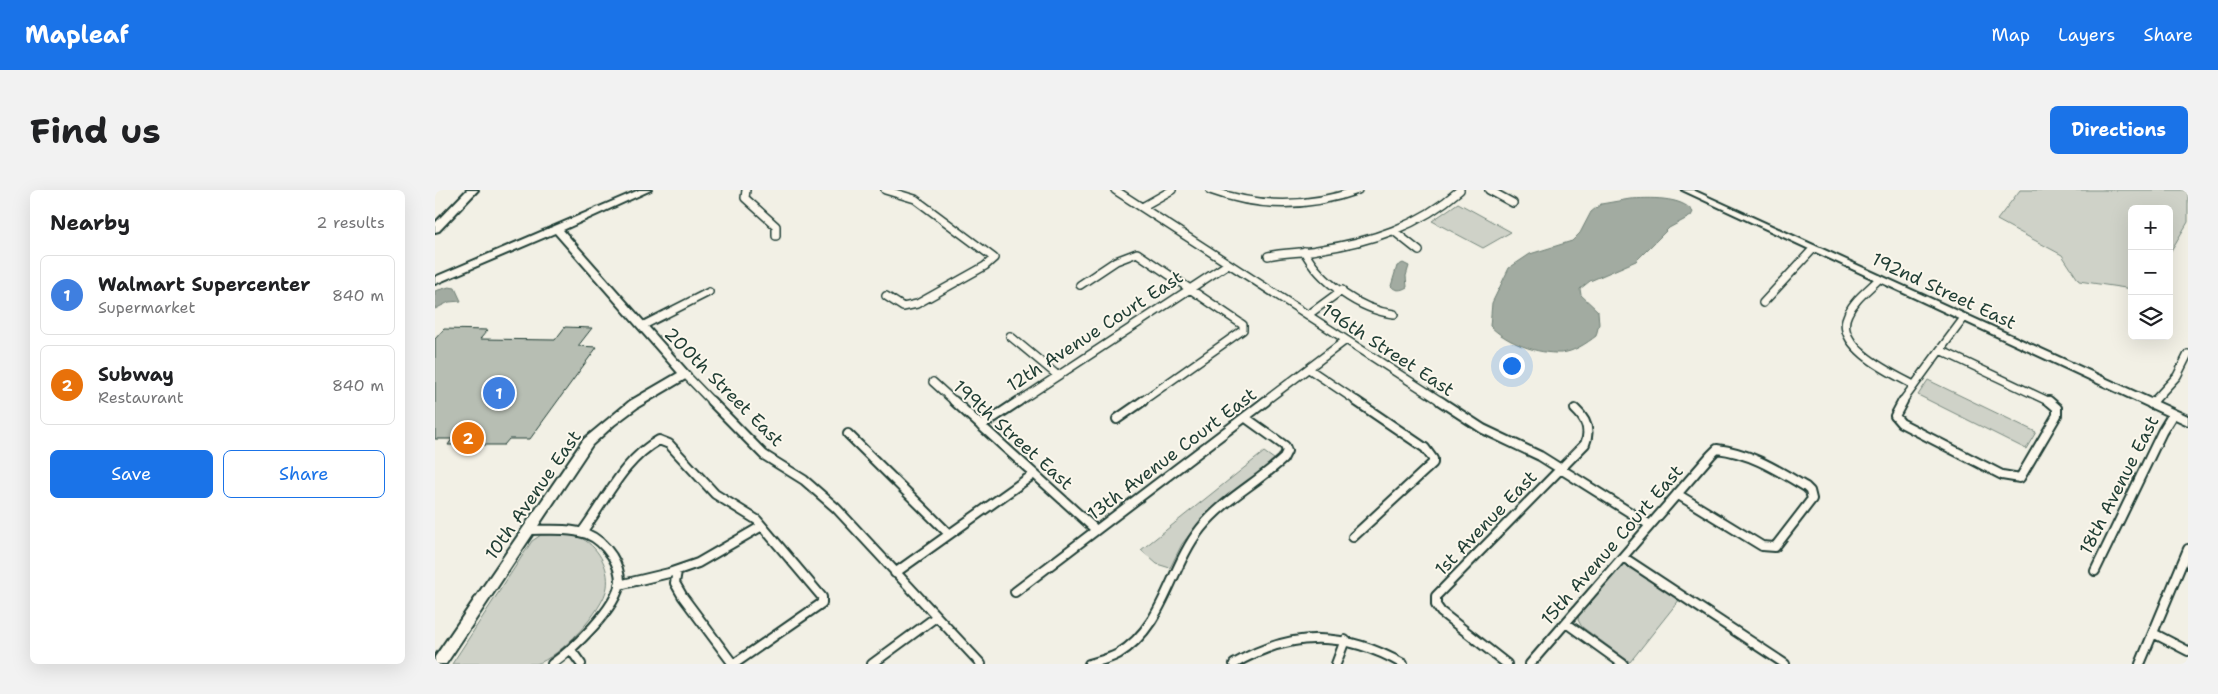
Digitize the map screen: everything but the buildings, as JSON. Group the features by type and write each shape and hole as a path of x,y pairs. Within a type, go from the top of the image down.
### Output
{"main road":[{"path":"435,229 473,190"}],"street":[{"path":"435,281 647,190"},
{"path":"746,190 745,198 776,226 775,236"},
{"path":"885,190 915,199 994,258 985,266 917,304 903,307 886,296"},
{"name":"196th Street East","path":"1115,190 1483,429 1540,456 1650,525"},
{"path":"1141,207 1172,190"},
{"path":"1210,190 1243,200 1292,203 1325,200 1358,190"},
{"path":"1268,256 1284,252 1338,247 1395,232 1427,216 1460,190"},
{"path":"1489,190 1513,203"},
{"name":"192nd Street East","path":"1686,190 2188,421"},
{"name":"200th Street East","path":"557,228 685,374 764,455 804,480 836,508 981,664"},
{"path":"1395,232 1419,251"},
{"path":"1763,303 1813,249"},
{"path":"1304,251 1309,264 1342,290 1380,313 1394,314"},
{"path":"1080,286 1133,253 1142,255 1242,323 1243,330 1117,419"},
{"name":"12th Avenue Court East","path":"981,426 1228,264"},
{"path":"1879,279 1851,309 1846,318 1846,327 1851,340 1871,361 1914,385"},
{"path":"1308,315 1342,290"},
{"path":"642,326 709,292"},
{"path":"1940,350 2048,400 2057,408 2057,415 2020,478 2002,475 1901,423 1895,416 1897,409 1914,385 1940,350 1964,318"},
{"path":"1010,336 1057,375"},
{"name":"13th Avenue Court East","path":"1015,592 1346,340"},
{"name":"18th Avenue East","path":"2151,404 2177,376 2188,354"},
{"path":"1309,369 1425,448 1433,459 1433,463 1429,468 1353,537"},
{"name":"10th Avenue East","path":"439,664 577,456 601,429 632,404 685,374"},
{"name":"199th Street East","path":"933,382 1096,530"},
{"name":"1st Avenue East","path":"1507,664 1441,612 1436,607 1436,596 1585,444 1588,436 1586,422 1575,409"},
{"name":"18th Avenue East","path":"2095,571 2162,432 2173,414"},
{"path":"1089,664 1119,653 1137,638 1157,611 1189,546 1202,527 1283,459 1287,451 1285,446 1246,418"},
{"path":"848,434 949,534"},
{"path":"582,532 625,469 645,448 659,440 669,444 715,494 747,513 762,526 820,593 823,597 822,603 792,626 734,664 683,598 675,583 677,571"},
{"name":"15th Avenue Court East","path":"1530,664 1567,623 1650,525 1677,494 1711,455 1719,449 1751,456 1806,487 1811,493 1809,504 1775,547 1772,548 1762,546 1677,494"},
{"path":"895,572 1034,474"},
{"path":"619,585 677,571 722,550 762,526"},
{"path":"529,530 582,532 596,539 610,553 617,566 619,585 599,619 571,650 552,664"},
{"path":"2140,664 2188,550"},
{"path":"1623,557 1785,664"},
{"path":"877,663 936,617"},
{"path":"1567,623 1623,664"},
{"path":"2153,633 2188,651"},
{"path":"1235,664 1264,648 1281,642 1309,638 1345,640 1373,648 1403,664"},
{"path":"1336,664 1345,640"},
{"path":"571,650 581,664"}],"shaded area":[{"path":"2020,190 2188,190 2188,222 2173,247 2173,205 2128,205 2128,288 2079,281 2062,255 1997,220"},
{"path":"1630,199 1664,199 1681,203 1693,212 1691,216 1669,228 1636,261 1590,281 1580,289 1581,295 1598,311 1599,324 1596,336 1571,351 1552,353 1523,346 1505,338 1490,326 1492,303 1509,268 1530,254 1572,241 1580,233 1591,212 1601,204"},
{"path":"1458,203 1511,232 1483,248 1432,221"},
{"path":"1403,263 1409,266 1406,276 1407,287 1396,290 1391,286 1397,266"},
{"path":"449,287 455,288 461,301 449,302 435,309 435,291"},
{"path":"1928,380 2036,432 2026,449 1918,395"},
{"path":"1264,452 1274,459 1200,521 1182,544 1170,568 1157,564 1141,550"},
{"path":"541,535 579,537 597,551 604,564 607,579 604,597 598,608 568,643 546,660 536,664 452,664 532,541"},
{"path":"1624,564 1631,566 1680,599 1630,662 1582,627 1578,620 1579,613 1619,567"}],"place":[{"name":"Walmart Supercenter","path":"499,393"},
{"name":"Subway","path":"468,438"}]}
